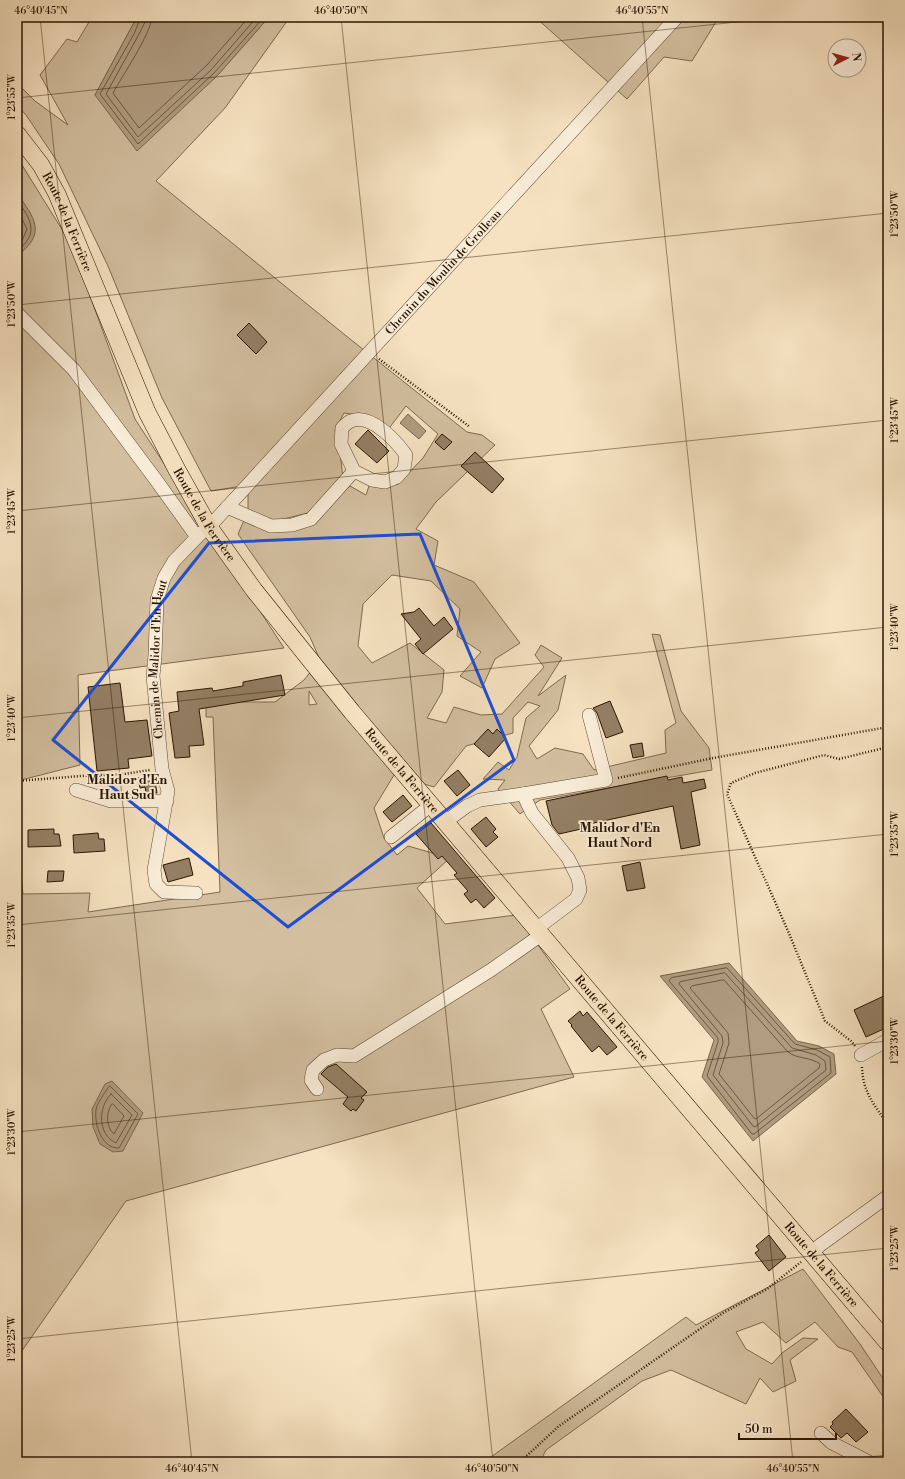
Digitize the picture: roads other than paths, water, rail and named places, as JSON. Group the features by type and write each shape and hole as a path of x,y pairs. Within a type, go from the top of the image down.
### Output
{"main road":[{"name":"Route de la Ferrière","path":"17,134 41,165 57,194 147,412 176,468 203,532 254,590 352,712 888,1343"}],"street":[{"name":"Chemin du Moulin de Grolleau","path":"203,532 677,17"},
{"path":"17,313 74,370 156,480 203,532"},
{"path":"360,419 376,424 396,442 406,455 404,468 397,477 385,482 372,480 354,471 341,444 342,428 351,421 360,419"},
{"path":"227,507 271,526 292,525 311,519 354,471"},
{"name":"Chemin de Malidor d'En Haut","path":"196,893 164,892 156,884 154,870 168,791 162,769 153,676 158,600 164,578 174,561 203,532"},
{"path":"445,822 467,806 480,800 606,780 589,715"},
{"path":"76,790 112,801 167,801"},
{"path":"317,1089 311,1080 313,1070 324,1060 337,1055 354,1056 491,970 539,932 576,899 580,890 578,878 568,858 532,813 523,794"},
{"path":"391,837 431,805"},
{"path":"861,1055 888,1040"},
{"path":"812,1253 819,1246 888,1196"},
{"path":"821,1432 832,1443 869,1462"}],"water":[{"path":"137,17 269,17 217,76 137,151 95,95"},
{"path":"17,193 33,218 35,233 26,248 17,256"},
{"path":"408,414 426,431 419,439 400,423"},
{"path":"729,963 797,1041 819,1046 834,1054 836,1074 753,1141 702,1077 714,1040 660,976"},
{"path":"112,1081 143,1113 123,1151 113,1152 100,1144 93,1127 92,1109 105,1084"}],"district":[{"name":"Malidor d'En Haut Sud","path":"127,786"},
{"name":"Malidor d'En Haut Nord","path":"620,834"}]}
